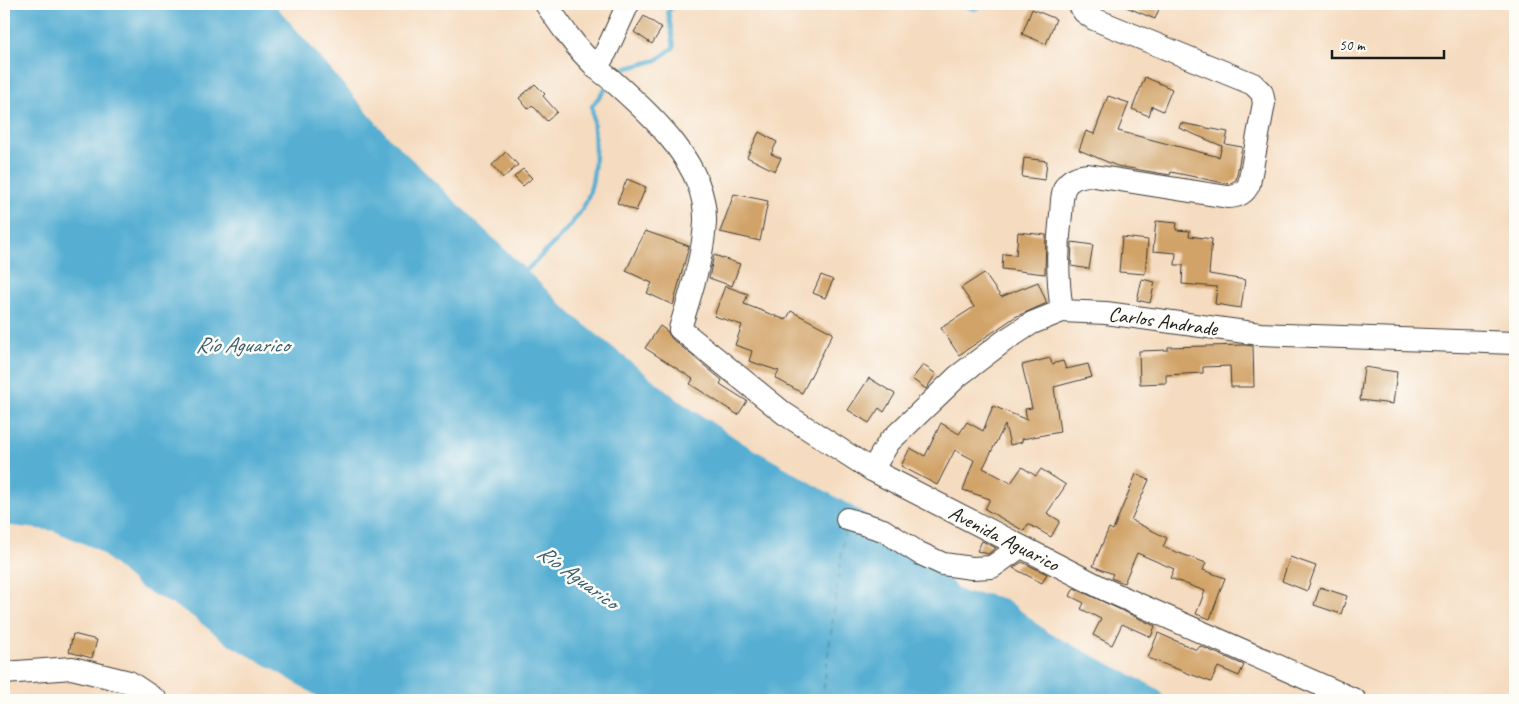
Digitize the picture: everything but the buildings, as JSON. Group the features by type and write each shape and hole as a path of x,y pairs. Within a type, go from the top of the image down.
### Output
{"street":[{"path":"546,4 571,42 596,68 606,52 628,4"},
{"path":"1062,311 1057,276 1058,246 1064,191 1069,182 1088,175 1228,197 1237,196 1245,191 1249,184 1264,103 1262,93 1253,84 1094,19 1084,12 1080,4"},
{"name":"Avenida Aguarico","path":"596,68 652,117 682,155 702,191 705,221 701,254 680,329 784,414 872,470 1106,590 1355,700"},
{"name":"Carlos Andrade","path":"872,470 889,442 958,376 1004,341 1032,323 1062,311 1106,313 1260,334 1515,344"},
{"path":"847,519 883,530 919,553 943,564 972,568 992,567 1020,547"},
{"path":"4,673 72,668 129,682 156,700"}],"water":[{"name":"Río Aguarico","path":"4,4 256,4 378,146 564,326 672,413 736,455 882,540 900,563 932,581 949,600 963,607 985,608 1000,612 1040,644 1149,700 350,700 235,632 195,601 148,576 104,537 57,517 4,511"}],"waterway":[{"path":"256,4 378,146 564,326 672,413 736,455 882,540 900,563 932,581 949,600 963,607 985,608 1000,612 1040,644 1149,700"},
{"path":"618,76 624,69 657,60 674,47 668,11 678,4"},
{"path":"960,4 975,9 989,4"},
{"path":"514,283 572,223 586,202 593,179 595,154 592,106 609,85"},
{"path":"4,511 57,517 104,537 148,576 195,601 235,632 350,700"}],"ferry route":[{"path":"822,700 845,530"}]}
